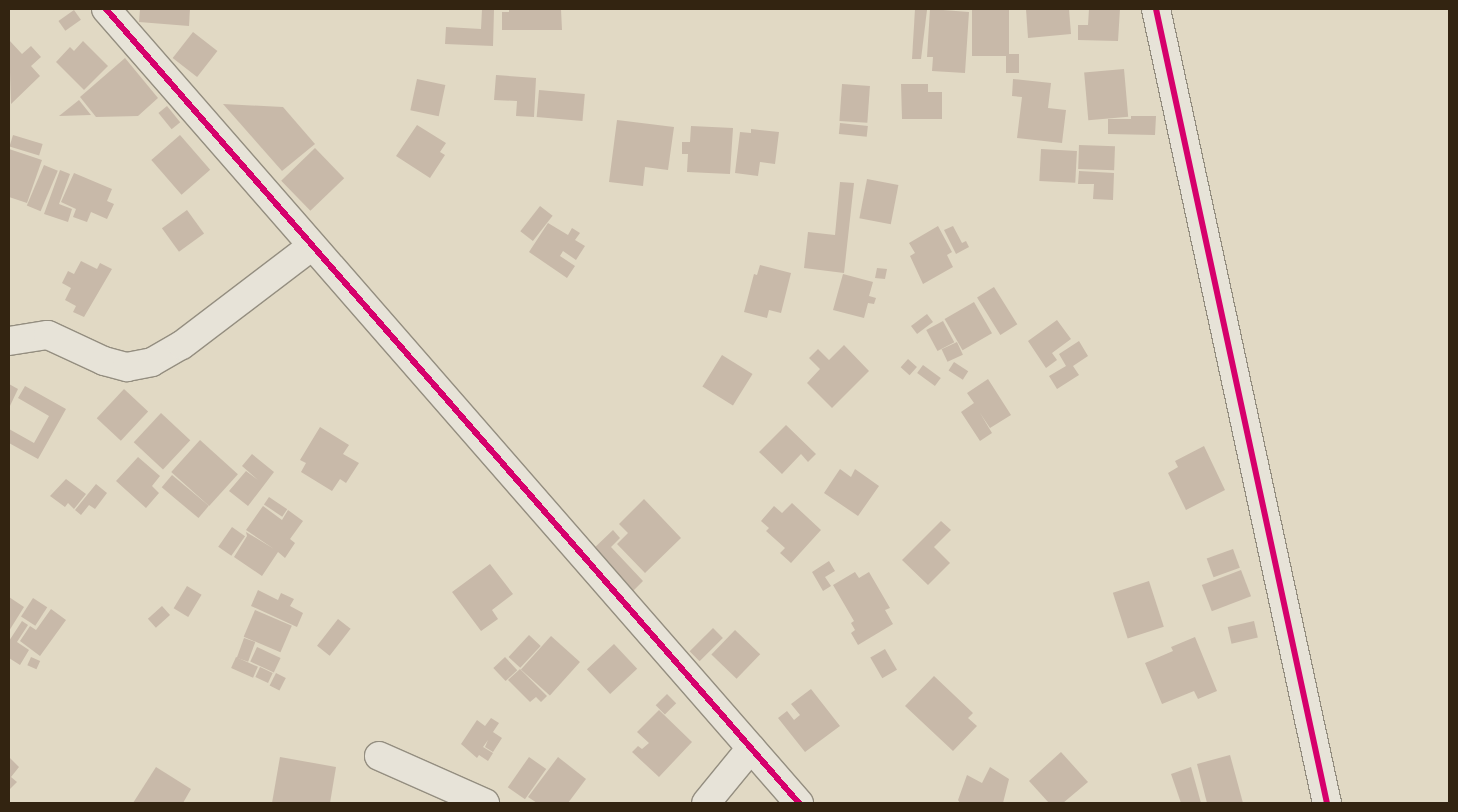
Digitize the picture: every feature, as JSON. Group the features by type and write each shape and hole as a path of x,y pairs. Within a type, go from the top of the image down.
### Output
{"street":[{"path":"106,9 799,803"},
{"path":"1156,9 1327,803"},
{"path":"9,341 48,334 104,361 127,367 152,362 182,346 312,246"},
{"path":"706,803 751,748"},
{"path":"379,756 485,803"}],"building":[{"path":"140,9 190,9 189,26 139,22"},
{"path":"482,9 494,10 493,46 445,44 446,27 481,29"},
{"path":"509,9 561,9 562,30 502,30 502,12 509,12"},
{"path":"915,9 927,10 921,59 912,59"},
{"path":"930,9 969,12 965,73 932,71 933,57 927,57"},
{"path":"972,9 1009,9 1009,56 972,56"},
{"path":"1026,9 1069,9 1071,34 1028,38"},
{"path":"1089,9 1120,9 1118,41 1078,40 1078,25 1088,25"},
{"path":"74,10 81,20 65,31 58,21"},
{"path":"193,32 217,51 197,77 173,58"},
{"path":"9,40 22,54 31,46 41,57 31,66 40,76 11,104"},
{"path":"83,41 108,66 84,90 56,62 70,47 74,51"},
{"path":"1006,54 1019,54 1019,73 1006,73"},
{"path":"125,58 158,98 138,116 96,117 80,97"},
{"path":"1124,69 1128,117 1088,120 1084,72"},
{"path":"496,75 536,78 534,117 516,116 517,101 494,100"},
{"path":"417,79 445,85 439,116 410,110"},
{"path":"1013,79 1051,83 1048,108 1066,110 1062,143 1017,138 1022,97 1012,96"},
{"path":"842,84 870,86 867,123 839,121"},
{"path":"901,84 928,84 928,92 942,92 942,119 902,119"},
{"path":"539,90 585,94 582,121 537,117"},
{"path":"79,100 91,115 59,116"},
{"path":"223,104 283,107 315,144 282,171"},
{"path":"167,106 180,122 172,129 158,113"},
{"path":"1131,116 1156,116 1155,135 1108,134 1108,119 1131,119"},
{"path":"617,120 674,127 668,170 645,167 643,186 609,182"},
{"path":"840,123 868,126 867,137 839,134"},
{"path":"417,125 446,143 440,152 445,155 430,178 396,156"},
{"path":"691,126 733,128 730,174 687,172 688,154 682,154 682,142 690,142"},
{"path":"751,129 779,132 775,164 760,162 758,176 735,173 740,132 751,133"},
{"path":"13,135 43,144 39,156 9,146"},
{"path":"180,135 210,170 181,195 151,160"},
{"path":"1079,145 1115,146 1114,170 1078,169"},
{"path":"315,148 344,178 310,211 281,181"},
{"path":"9,149 42,160 27,203 9,197"},
{"path":"1041,149 1077,151 1075,183 1039,181"},
{"path":"44,165 58,171 41,211 27,206"},
{"path":"60,170 70,174 59,204 72,209 68,222 44,214"},
{"path":"1079,171 1114,173 1113,200 1093,199 1094,184 1078,184"},
{"path":"74,173 112,189 107,201 114,204 107,219 91,212 87,222 73,217 76,209 61,202"},
{"path":"867,179 898,185 891,224 859,218"},
{"path":"840,182 854,183 844,273 804,268 808,232 835,235"},
{"path":"540,206 553,216 533,241 520,231"},
{"path":"187,210 204,233 179,252 162,228"},
{"path":"548,223 568,235 572,228 580,233 575,240 585,246 576,260 563,251 560,256 575,266 567,278 529,252"},
{"path":"938,226 952,252 947,255 953,267 923,284 910,256 915,253 909,243"},
{"path":"953,226 962,243 966,241 969,247 956,254 944,230"},
{"path":"81,261 97,269 100,263 112,269 84,317 73,312 76,306 65,300 71,288 62,283 68,271 74,274"},
{"path":"760,265 791,273 781,313 769,310 767,318 744,312 754,274 757,275"},
{"path":"877,268 887,269 885,279 875,278"},
{"path":"843,274 873,282 869,296 876,298 874,304 868,303 864,318 833,310"},
{"path":"994,287 1017,324 1000,335 977,298"},
{"path":"974,302 992,333 963,350 945,319"},
{"path":"927,314 933,322 917,334 911,326"},
{"path":"1057,320 1071,339 1052,353 1057,360 1046,368 1028,341"},
{"path":"943,321 954,342 937,351 926,330"},
{"path":"1079,341 1088,356 1073,366 1079,375 1057,389 1049,376 1066,366 1059,354"},
{"path":"957,342 963,355 948,362 942,349"},
{"path":"844,345 869,371 832,408 807,383 820,369 809,358 818,349 829,360"},
{"path":"722,355 753,374 733,405 702,386"},
{"path":"908,359 917,367 910,375 901,367"},
{"path":"954,362 968,371 963,380 949,370"},
{"path":"923,365 941,378 935,386 917,373"},
{"path":"988,379 1011,415 990,428 980,413 992,433 980,441 961,412 974,403 967,393"},
{"path":"9,384 18,389 9,408"},
{"path":"25,386 66,409 38,459 9,443 9,429 34,443 49,416 18,398"},
{"path":"124,389 148,412 121,441 97,418"},
{"path":"161,413 190,440 163,470 134,442"},
{"path":"786,425 816,454 808,462 801,454 782,474 759,452"},
{"path":"320,427 349,445 343,454 359,463 346,483 340,479 332,491 301,472 306,463 300,460"},
{"path":"200,440 238,474 209,506 171,472"},
{"path":"1204,446 1225,490 1186,510 1168,473 1178,467 1175,461"},
{"path":"252,454 274,472 248,506 229,491 246,471 258,480 242,466"},
{"path":"138,457 160,476 152,486 159,493 146,508 116,481"},
{"path":"840,469 851,477 855,469 879,486 858,516 824,493"},
{"path":"172,475 209,506 198,518 162,487"},
{"path":"66,479 86,494 74,509 68,503 65,507 50,496"},
{"path":"96,484 107,493 95,509 89,505 81,515 75,510"},
{"path":"269,497 287,509 282,517 264,504"},
{"path":"644,499 681,538 645,573 617,544 628,533 619,524"},
{"path":"792,503 821,530 791,563 780,553 785,548 766,531 769,528 761,521 774,506 782,513"},
{"path":"263,506 282,520 288,510 303,521 290,539 295,543 285,558 278,552 262,576 234,557 247,536 246,532 274,549 246,530"},
{"path":"941,521 951,530 934,547 950,563 928,585 902,560"},
{"path":"232,527 245,536 231,556 218,547"},
{"path":"613,530 620,538 611,547 643,581 632,592 591,551"},
{"path":"1233,549 1240,568 1214,577 1207,559"},
{"path":"829,561 835,571 825,577 831,586 823,591 812,572"},
{"path":"490,564 513,594 492,610 498,619 481,631 452,592"},
{"path":"1241,570 1251,596 1212,611 1202,585"},
{"path":"855,572 859,578 869,572 890,608 885,610 893,624 858,645 851,633 855,630 851,623 854,621 833,585"},
{"path":"1149,581 1164,627 1128,638 1113,593"},
{"path":"187,586 202,595 188,617 174,608"},
{"path":"258,590 278,600 281,593 294,599 290,606 303,613 297,627 251,606"},
{"path":"9,597 24,607 9,631"},
{"path":"33,598 47,607 35,626 21,616"},
{"path":"162,606 170,615 156,628 148,619"},
{"path":"51,609 66,620 40,656 20,641 30,626 36,630"},
{"path":"255,610 292,626 280,652 244,637"},
{"path":"338,619 351,629 330,656 317,646"},
{"path":"22,621 28,625 17,642 29,650 20,665 9,658 9,641"},
{"path":"1254,621 1258,638 1232,644 1228,627"},
{"path":"713,628 723,638 700,661 690,651"},
{"path":"735,630 760,654 737,679 711,654"},
{"path":"529,635 541,646 520,668 509,657"},
{"path":"551,636 580,662 550,696 521,669"},
{"path":"1195,637 1217,691 1198,699 1194,691 1162,704 1145,663 1173,651 1171,647"},
{"path":"244,638 255,642 248,662 237,658"},
{"path":"614,644 637,669 610,694 587,669"},
{"path":"257,647 281,658 274,672 250,662"},
{"path":"885,649 897,670 882,678 870,658"},
{"path":"31,657 40,661 36,669 27,665"},
{"path":"236,657 258,667 253,678 231,668"},
{"path":"505,657 517,670 506,681 493,668"},
{"path":"260,667 273,673 268,683 255,677"},
{"path":"520,669 547,696 541,702 536,697 530,702 508,680"},
{"path":"276,673 286,678 279,690 270,685"},
{"path":"934,676 973,713 968,718 977,726 953,751 905,706"},
{"path":"811,689 840,726 805,752 778,718 787,711 794,720 800,715 791,704"},
{"path":"667,694 676,703 665,715 656,705"},
{"path":"659,710 692,742 659,777 632,752 638,746 642,749 649,743 637,732"},
{"path":"491,718 499,723 493,732 502,738 493,752 485,747 488,740 483,747 493,753 488,761 479,755 477,758 461,744 477,720 485,726"},
{"path":"1061,752 1088,782 1063,803 1049,803 1029,781"},
{"path":"1230,755 1243,803 1207,803 1197,764"},
{"path":"9,757 19,767 11,777 17,782 9,790"},
{"path":"280,757 336,767 330,803 272,803"},
{"path":"529,757 546,769 525,799 508,787"},
{"path":"558,757 586,779 568,803 537,803 528,797"},
{"path":"156,767 191,789 183,803 133,803"},
{"path":"990,767 1009,779 1003,803 960,803 958,800 967,775 982,783"},
{"path":"1191,767 1201,803 1181,803 1171,774"}],"cycle path":[{"path":"106,9 799,803"},
{"path":"1156,9 1327,803"}]}
